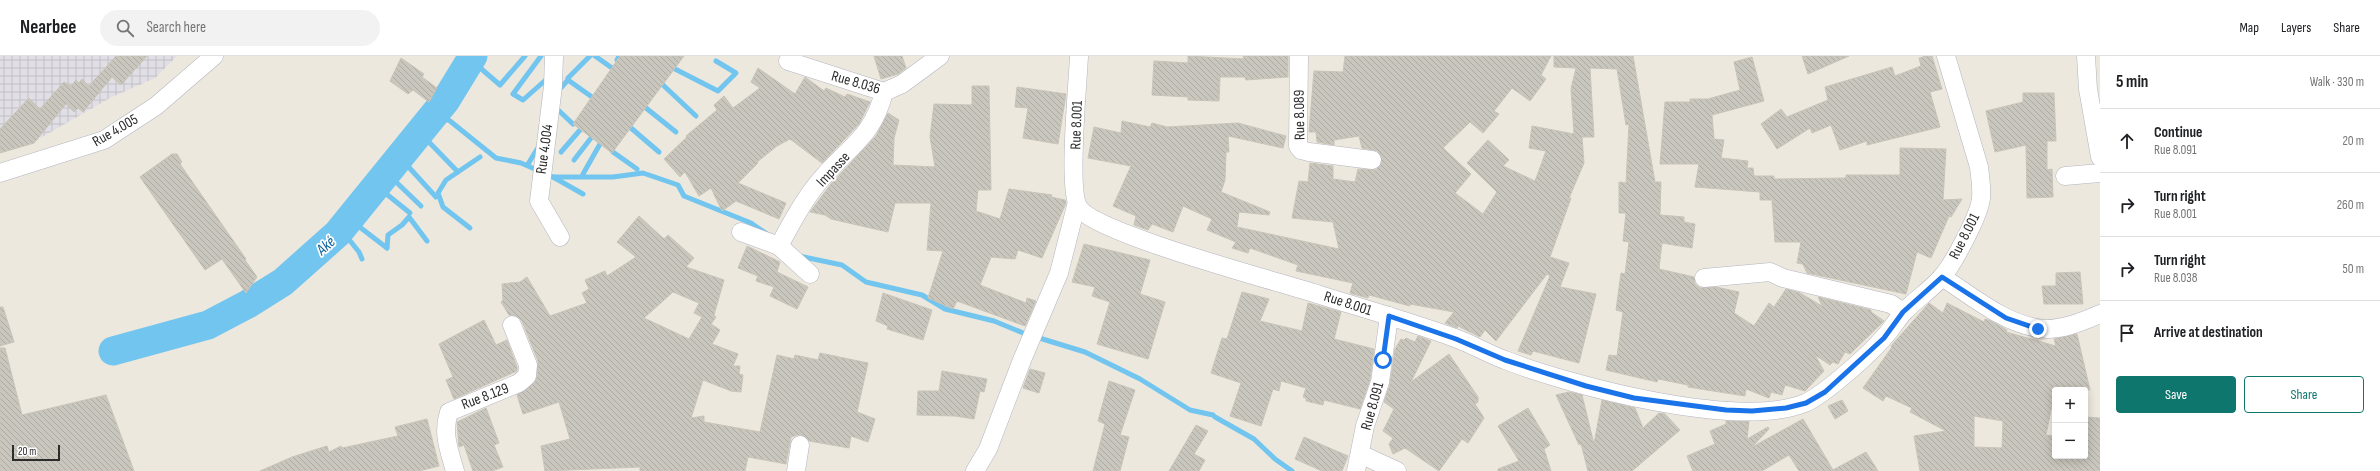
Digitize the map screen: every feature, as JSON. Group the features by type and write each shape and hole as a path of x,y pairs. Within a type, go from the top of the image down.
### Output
{"street":[{"name":"Rue 4.005","path":"0,173 104,140 156,106 214,56"},
{"name":"Rue 4.004","path":"554,56 553,86 539,201 560,237"},
{"name":"Rue 8.036","path":"788,61 884,92 902,84 940,56"},
{"name":"Rue 8.001","path":"1079,56 1074,172 1076,206 1100,224 1164,247 1389,316 1456,339 1505,360 1586,386 1634,398 1726,410 1752,411 1786,408 1806,403 1825,392 1884,338 1903,312 1942,277 1964,242 1982,201 1979,167 1946,56"},
{"name":"Rue 8.089","path":"1299,56 1298,146 1301,150 1309,152 1372,160"},
{"path":"2086,56 2088,89 2100,157"},
{"name":"Impasse","path":"779,246 816,186 861,140 874,121 884,92"},
{"path":"2065,176 2100,172"},
{"path":"975,471 988,449 1022,360 1059,273 1076,206"},
{"path":"741,232 779,246 810,274"},
{"path":"1704,278 1770,272 1783,278 1891,304 1903,312"},
{"path":"1942,277 2006,318 2038,329 2064,327 2100,314"},
{"name":"Rue 8.091","path":"1356,471 1365,426 1380,382 1389,316"},
{"name":"Rue 8.129","path":"455,471 446,440 444,425 449,412 519,383 526,376 528,365 512,325"},
{"path":"796,471 800,444"},
{"path":"1360,454 1396,471"}],"shaded area":[{"path":"0,56 177,56 155,78 110,98 37,140 0,153"}],"building":[{"path":"116,56 147,56 121,85 112,77 83,112 78,108 74,112 66,104 34,143 0,153 0,129 29,98 40,109 64,82 71,86 76,80 79,83 82,79 89,86"},
{"path":"620,56 684,56 612,153 573,124"},
{"path":"874,56 902,56 906,68 898,74 881,79"},
{"path":"1188,56 1244,59 1243,56 1288,56 1288,77 1246,80 1245,77 1220,77 1219,101 1188,100 1188,97 1152,95 1154,61 1188,63"},
{"path":"1345,56 1551,56 1541,75 1546,79 1530,101 1512,88 1494,111 1499,114 1483,133 1470,122 1443,148 1471,174 1455,193 1483,214 1497,192 1467,163 1488,140 1509,160 1503,166 1535,181 1546,151 1529,148 1532,126 1574,134 1571,89 1576,68 1554,67 1554,56 1633,56 1655,182 1661,182 1660,215 1684,217 1684,222 1695,224 1692,248 1662,243 1659,269 1694,277 1695,284 1700,288 1716,287 1739,292 1734,313 1754,326 1769,303 1774,307 1786,289 1800,293 1822,306 1818,297 1871,310 1871,312 1884,321 1850,354 1845,352 1838,364 1833,362 1830,365 1815,355 1824,371 1805,391 1785,385 1782,395 1771,392 1769,398 1746,389 1745,396 1688,387 1688,385 1658,379 1657,382 1606,370 1609,355 1617,356 1623,312 1616,310 1621,273 1625,274 1629,242 1623,241 1626,213 1619,213 1619,182 1626,183 1629,124 1626,125 1617,69 1590,68 1594,137 1582,137 1584,163 1569,198 1571,198 1550,257 1569,263 1560,287 1596,294 1579,363 1533,351 1531,355 1518,351 1550,276 1547,274 1496,341 1485,330 1480,337 1458,326 1457,328 1445,323 1454,312 1410,304 1410,306 1369,295 1368,298 1353,294 1350,293 1353,283 1296,271 1298,265 1250,248 1248,253 1232,248 1236,242 1207,230 1212,219 1183,206 1173,232 1152,224 1148,230 1134,225 1136,216 1113,206 1131,166 1088,158 1094,127 1121,133 1122,121 1150,127 1152,123 1167,127 1238,123 1286,136 1283,148 1228,136 1229,152 1226,152 1225,180 1221,192 1270,212 1269,215 1239,212 1237,227 1339,249 1333,222 1292,218 1299,181 1308,182 1310,163 1333,166 1333,179 1355,182 1358,169 1376,170 1382,162 1378,151 1362,148 1359,136 1334,140 1334,145 1317,142 1316,132 1309,132 1314,71 1343,72"},
{"path":"1802,56 1849,56 1808,74"},
{"path":"1932,56 1942,89 1930,92 1940,127 1867,145 1867,141 1840,150 1831,125 1812,133 1810,128 1777,149 1761,124 1781,109 1787,117 1828,100 1825,87 1892,67 1895,76 1921,66 1919,58"},
{"path":"1752,57 1764,101 1712,115 1714,139 1724,140 1721,158 1748,161 1747,168 1753,168 1754,176 1774,176 1774,179 1846,178 1846,175 1900,175 1900,148 1946,149 1943,200 1962,199 1951,217 1949,216 1931,258 1917,252 1906,294 1807,273 1803,264 1797,263 1801,242 1775,242 1772,200 1760,200 1760,192 1695,187 1699,164 1660,164 1665,102 1690,102 1690,99 1708,99 1740,90 1734,62"},
{"path":"401,58 424,74 422,77 437,88 429,102 413,90 408,94 390,81"},
{"path":"758,68 795,94 805,77 824,91 826,88 845,97 847,94 870,102 859,124 822,163 790,139 777,146 757,162 758,163 738,183 786,203 779,219 736,201 722,211 711,188 699,196 685,172 680,177 664,159 687,137 686,136 717,110 714,105 724,96 733,108 760,88 751,82"},
{"path":"972,86 989,86 991,190 978,190 976,211 1000,219 1009,189 1052,195 1051,197 1065,200 1066,203 1042,258 1018,250 1015,259 991,257 980,285 1026,303 1027,298 1036,301 1025,326 957,301 953,309 928,298 943,251 927,250 931,203 895,203 888,232 831,219 825,215 810,212 831,184 876,136 888,113 899,120 894,138 893,165 935,167 930,137 934,104 972,105"},
{"path":"1017,87 1066,94 1058,144 1023,138 1028,108 1015,107"},
{"path":"2023,93 2054,93 2056,141 2047,141 2047,170 2052,169 2053,197 2027,198 2026,145 1995,152 1986,111 2023,102"},
{"path":"172,154 177,154 182,162 180,164 257,277 246,293 222,259 205,270 140,177"},
{"path":"639,216 664,239 668,235 694,258 686,267 724,280 714,315 716,317 711,324 720,330 712,344 738,354 733,366 740,366 739,374 743,375 741,392 731,391 703,380 691,418 704,416 704,422 760,432 777,355 794,359 795,355 818,360 820,353 868,363 857,412 875,419 868,442 851,436 849,448 809,441 802,435 797,435 791,437 786,464 748,457 745,471 640,471 640,467 545,471 541,446 570,439 559,402 523,414 517,395 534,383 537,377 538,361 522,321 518,317 509,315 501,302 503,300 502,284 520,282 527,277 550,316 587,303 582,293 589,289 585,280 605,271 607,276 636,257 617,242","holes":["673,292 699,303 694,313 702,317 689,339 644,318"]},
{"path":"1084,244 1150,260 1140,294 1165,302 1148,359 1097,344 1110,302 1092,296 1095,287 1072,282"},
{"path":"747,246 780,262 777,272 808,287 797,309 770,296 774,287 756,281 758,276 738,268"},
{"path":"2080,272 2083,304 2044,304 2042,286 2056,286 2056,273"},
{"path":"1242,292 1269,299 1260,321 1302,331 1308,303 1341,312 1334,339 1374,349 1370,380 1360,409 1324,400 1323,405 1306,401 1306,398 1303,397 1306,388 1281,381 1279,391 1273,389 1261,426 1230,416 1241,383 1211,373 1222,338 1227,339"},
{"path":"883,293 932,310 923,340 887,329 888,326 876,321"},
{"path":"1929,303 1943,313 1947,303 1984,322 1985,319 1991,321 2007,330 2006,332 2056,346 2054,339 2077,334 2090,390 2088,390 2088,387 2052,387 2052,405 2046,435 2052,436 2052,459 2088,459 2088,417 2100,418 2100,471 1920,471 1914,436 1946,431 1910,412 1912,408 1886,396 1883,401 1863,388 1892,347 1891,346","holes":["1974,416 2003,421 2002,448 1974,447"]},
{"path":"0,307 3,307 14,342 0,346"},
{"path":"484,320 496,345 507,340 517,367 517,371 454,399 446,380 453,377 439,344"},
{"path":"1418,336 1431,341 1411,382 1449,354 1478,397 1478,402 1475,404 1484,418 1468,443 1462,439 1439,471 1405,448 1393,454 1389,444 1393,438 1383,431 1394,409 1384,402 1390,384 1395,349 1401,339 1404,340 1406,338 1415,342"},
{"path":"0,348 5,348 22,415 106,395 134,471 0,471"},
{"path":"1030,369 1045,373 1039,393 1023,388"},
{"path":"942,371 987,379 984,392 980,391 974,419 955,416 917,415 918,391 939,391"},
{"path":"1109,381 1135,390 1120,435 1129,437 1120,471 1093,471 1105,424 1098,421"},
{"path":"1569,392 1582,395 1594,444 1602,400 1635,408 1643,428 1659,413 1665,414 1680,430 1632,471 1588,471 1581,444 1579,445 1556,395"},
{"path":"1842,400 1848,411 1835,419 1828,406"},
{"path":"486,408 499,443 494,445 503,467 492,471 473,471 464,445 459,447 457,422"},
{"path":"1528,408 1550,445 1544,449 1551,471 1498,471 1498,469 1519,461 1498,426"},
{"path":"427,419 439,466 419,471 260,471 292,457 327,446 329,452 341,446 342,448 398,436 395,427"},
{"path":"1803,419 1833,470 1866,452 1878,471 1799,471 1789,455 1762,471 1693,471 1687,456 1715,444 1710,431 1726,424 1726,421 1749,421 1747,439 1768,427 1769,429 1752,447"},
{"path":"1196,425 1208,431 1194,454 1205,460 1199,471 1169,471"},
{"path":"1304,437 1348,456 1342,471 1322,471 1295,459"}],"waterway":[{"name":"Aké","path":"113,351 208,325 248,304 283,282 338,233 446,100 473,56"},
{"path":"478,66 500,85 525,56"},
{"path":"541,56 513,94 523,100 549,77"},
{"path":"568,78 590,56"},
{"path":"595,56 612,68"},
{"path":"617,60 619,56"},
{"path":"675,69 718,91 736,73 716,61"},
{"path":"558,91 568,80 592,97"},
{"path":"663,85 696,116"},
{"path":"554,106 573,124"},
{"path":"646,108 676,132"},
{"path":"437,115 450,121 496,158 521,163 553,177 613,177 643,173 678,185 684,196 751,223 767,234"},
{"path":"631,128 659,152"},
{"path":"561,152 580,130"},
{"path":"425,138 458,172"},
{"path":"574,160 591,138"},
{"path":"583,174 600,144"},
{"path":"528,164 539,146"},
{"path":"613,152 637,169"},
{"path":"470,228 443,207 438,193 446,180 480,157"},
{"path":"405,163 436,197"},
{"path":"553,177 583,194"},
{"path":"393,179 421,206"},
{"path":"384,192 410,213"},
{"path":"387,248 388,235 402,225 409,217 427,241"},
{"path":"357,225 387,248"},
{"path":"347,237 359,252 362,259"},
{"path":"799,256 842,265 866,282 922,295 945,309 994,321 1028,335"},
{"path":"1036,337 1085,352 1140,379 1190,410 1213,415"},
{"path":"1215,417 1254,439 1275,459 1292,471"}],"route":[{"path":"1383,360 1389,316 1456,339 1505,360 1586,386 1634,398 1726,410 1752,411 1786,408 1806,403 1825,392 1884,338 1903,312 1942,277 2006,318 2038,329"}]}
